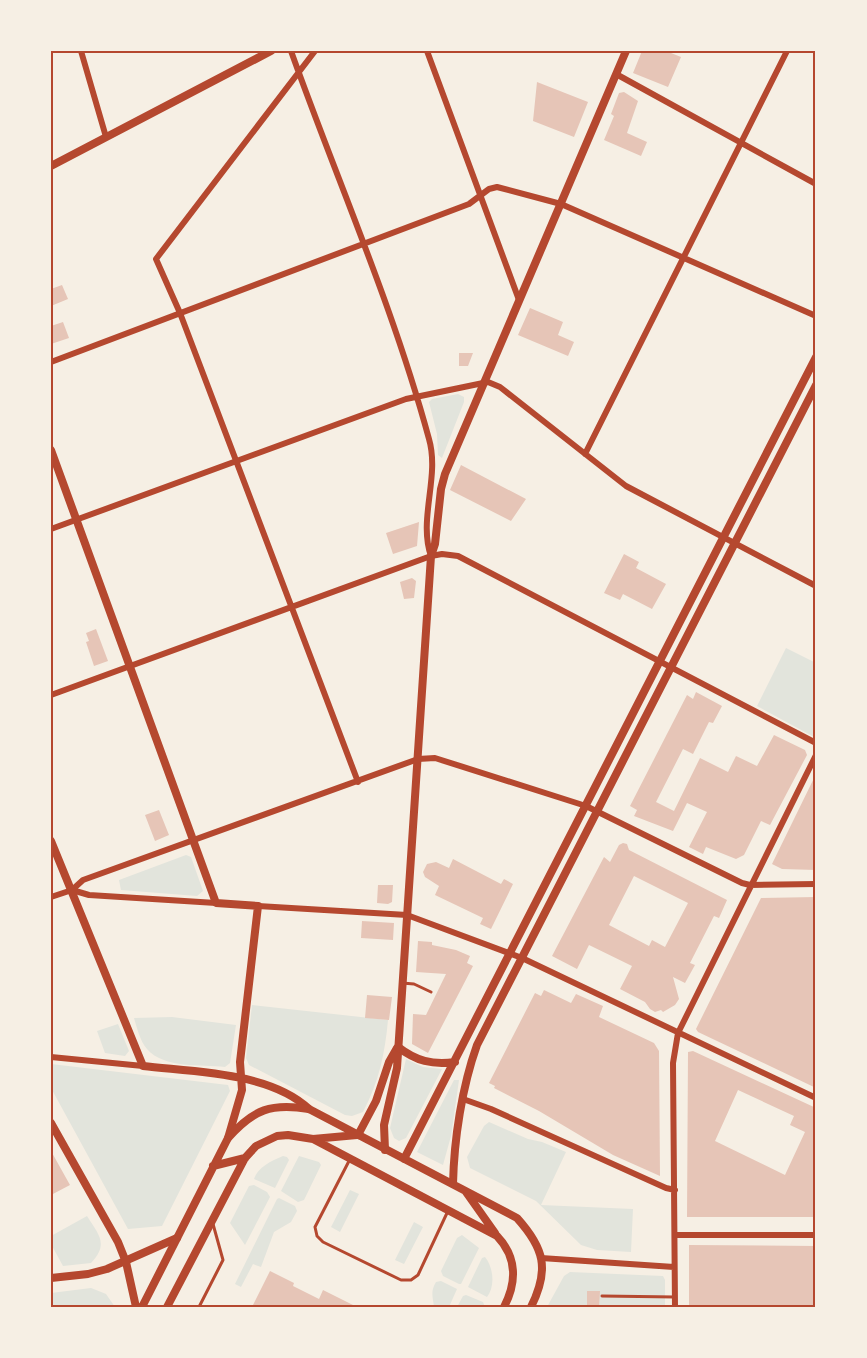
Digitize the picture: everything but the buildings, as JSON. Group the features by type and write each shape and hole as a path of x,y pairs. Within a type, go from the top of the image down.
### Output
{"main road":[{"path":"404,1159 816,357"},
{"path":"453,1184 455,1152 466,1079 477,1045 816,385"},
{"path":"398,1047 410,1056 430,1063 455,1062"},
{"path":"142,1307 228,1138 241,1123 260,1110 278,1106 309,1109 517,1218 536,1241 541,1258 539,1290 531,1307"},
{"path":"51,1123 118,1242 126,1262 136,1307"},
{"path":"167,1307 245,1158 262,1143 278,1136 288,1135 313,1139 358,1135"},
{"path":"313,1139 497,1236"},
{"path":"213,1166 245,1158"},
{"path":"464,1190 507,1248 514,1274 512,1291 504,1307"}],"street":[{"path":"81,51 106,137"},
{"path":"51,166 271,51"},
{"path":"291,51 320,132 364,242 417,396 433,455 428,531 428,548 431,556"},
{"path":"315,51 156,259 180,313 358,782"},
{"path":"427,51 519,300"},
{"path":"385,1150 384,1125 396,1078 431,556 436,538 443,483 483,382 626,51"},
{"path":"585,454 787,51"},
{"path":"616,74 816,184"},
{"path":"51,362 469,204 481,194 497,187 561,204 816,316"},
{"path":"51,529 417,396 483,382 495,383 626,486 816,586"},
{"path":"51,450 216,903"},
{"path":"51,695 431,556 442,554 458,556 816,743"},
{"path":"675,1307 673,1064 678,1033 816,755"},
{"path":"51,897 72,890 83,880 418,759 435,758 586,806 742,883 750,885 816,884"},
{"path":"51,841 143,1066"},
{"path":"72,890 89,895 407,915 511,953 816,1098"},
{"path":"228,1138 242,1090 240,1062 258,906"},
{"path":"358,1135 376,1101 389,1062 398,1047"},
{"path":"51,1057 242,1078 278,1088 301,1101 309,1109"},
{"path":"463,1099 491,1109 675,1190"},
{"path":"675,1234 816,1235"},
{"path":"51,1278 88,1274 126,1262 177,1238"},
{"path":"541,1258 674,1267"}],"lane":[{"path":"402,983 414,984 432,992"},
{"path":"350,1159 315,1227 317,1236 323,1242 401,1280 411,1280 418,1275 448,1210"},
{"path":"199,1307 223,1260 212,1219"},
{"path":"602,1296 675,1297"}],"shaded area":[{"path":"458,394 464,397 464,402 442,458 438,455 437,434 429,402 432,399"},
{"path":"786,648 816,663 816,738 757,706"},
{"path":"186,855 191,857 203,891 197,896 121,890 119,880"},
{"path":"252,1005 388,1020 380,1067 363,1112 352,1116 345,1115 249,1065 246,1058"},
{"path":"172,1017 236,1025 230,1063 225,1067 173,1063 154,1055 142,1042 134,1018"},
{"path":"118,1024 129,1051 125,1056 105,1053 97,1031"},
{"path":"406,1059 423,1067 442,1069 406,1138 399,1141 394,1138 390,1128"},
{"path":"51,1064 228,1085 230,1091 162,1226 128,1229 51,1088"},
{"path":"454,1080 459,1080 451,1136 443,1165 417,1152"},
{"path":"489,1122 566,1152 541,1205 633,1209 631,1252 597,1250 581,1245 536,1201 470,1168 467,1157 484,1126"},
{"path":"283,1156 289,1160 275,1188 254,1179 262,1168"},
{"path":"299,1156 319,1162 321,1165 304,1200 298,1202 281,1191"},
{"path":"254,1185 267,1192 270,1197 245,1245 230,1223 249,1186"},
{"path":"350,1190 359,1194 340,1232 331,1227"},
{"path":"279,1198 295,1206 297,1211 291,1222 274,1232 261,1267 253,1264 241,1287 235,1284"},
{"path":"87,1216 100,1240 100,1250 91,1263 63,1266 51,1244 51,1236"},
{"path":"414,1222 423,1227 404,1264 395,1260"},
{"path":"462,1235 479,1248 459,1284 443,1276 441,1271 457,1238"},
{"path":"485,1257 492,1277 490,1293 487,1297 468,1287 482,1258"},
{"path":"570,1272 663,1276 665,1307 547,1307 564,1276"},
{"path":"441,1281 457,1289 449,1307 434,1307 433,1289 436,1282"},
{"path":"91,1288 106,1294 115,1307 51,1307 51,1293"},
{"path":"466,1295 483,1302 485,1307 457,1307"}]}
